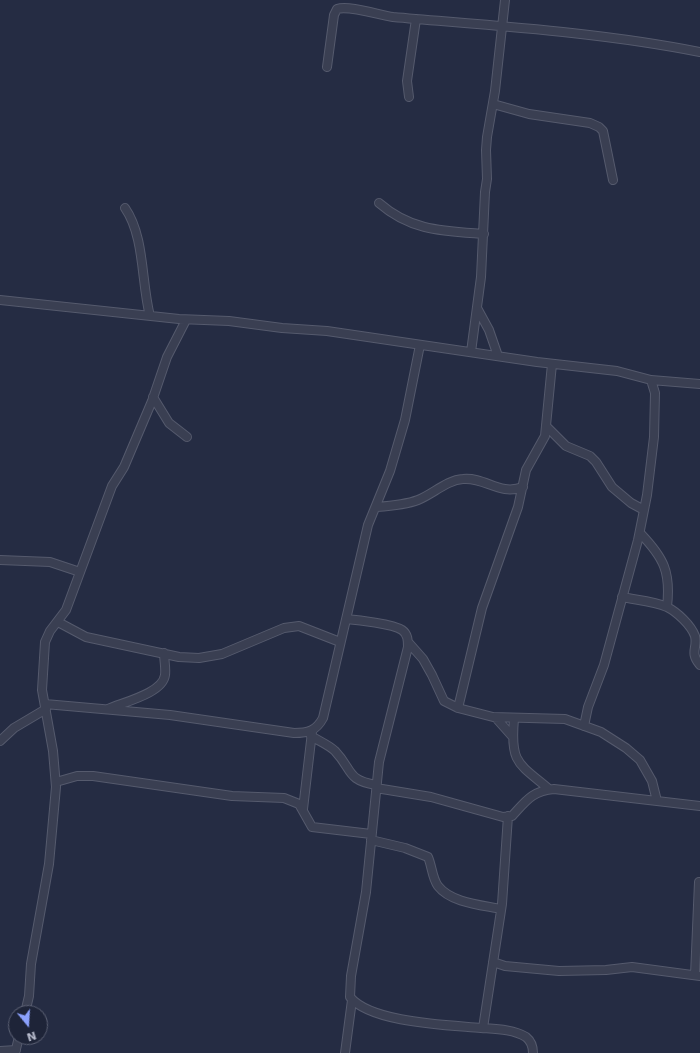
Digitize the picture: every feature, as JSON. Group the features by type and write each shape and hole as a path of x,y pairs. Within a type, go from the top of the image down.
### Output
{"street":[{"path":"471,352 484,234 488,174 486,150 506,0"},
{"path":"327,67 330,37 337,9 343,8 380,16 604,36 654,43 700,52"},
{"path":"409,97 407,74 416,19"},
{"path":"493,104 529,114 590,123 599,127 605,138 612,180"},
{"path":"379,203 390,213 428,229 484,234"},
{"path":"125,208 136,225 145,297 150,316"},
{"path":"0,300 172,319 229,321 282,328 327,331 552,364 616,371 650,380 700,384"},
{"path":"477,308 489,330 498,356"},
{"path":"172,319 177,335"},
{"path":"27,1005 29,996 31,964 49,864 56,782 46,707 42,690 45,642 50,631 66,610 112,486 124,467 154,396 177,335 186,320"},
{"path":"303,809 312,734 323,718 368,525 390,471 405,420 420,345"},
{"path":"458,708 482,608 518,507 531,458 545,436 552,364"},
{"path":"584,726 588,707 604,665 640,533 654,437 654,393 650,380"},
{"path":"154,396 169,423 187,437"},
{"path":"546,426 566,446 590,456 596,462 612,487 631,503 644,510"},
{"path":"376,507 401,505 419,500 452,482 463,479 476,479 504,490 514,490 523,487"},
{"path":"640,533 652,546 667,572 669,588 667,608"},
{"path":"0,560 50,562 80,572"},
{"path":"622,597 667,608 688,624 695,638 693,652 695,659 700,665"},
{"path":"346,619 360,620 402,630 408,637 407,653 379,762 366,892 349,989 350,997 361,1007 380,1014 429,1024 507,1030 526,1037 532,1044 533,1053"},
{"path":"58,622 86,637 179,657 199,658 222,654 284,628 299,626 340,642"},
{"path":"408,642 423,659 444,701 458,708 496,718 565,719 601,732 626,748 640,760 652,781 657,801"},
{"path":"107,710 153,692 161,685 165,676 164,653"},
{"path":"0,741 14,728 46,707 170,715 294,733 312,734 335,751 350,774 358,781 376,787 431,797 483,812 512,816 523,802 531,796 549,789 700,806"},
{"path":"496,718 512,736"},
{"path":"514,719 512,736 516,760 528,773 549,789"},
{"path":"56,782 77,776 93,776 232,796 284,798 299,804 303,809 307,822 312,827 371,837 406,848 428,857 437,885 444,892 453,897 501,909"},
{"path":"483,1028 501,909 508,816"},
{"path":"493,962 505,966 558,971 606,970 632,967 698,976 699,882"},
{"path":"345,1053 352,1000"},
{"path":"0,1052 15,1052"}]}
